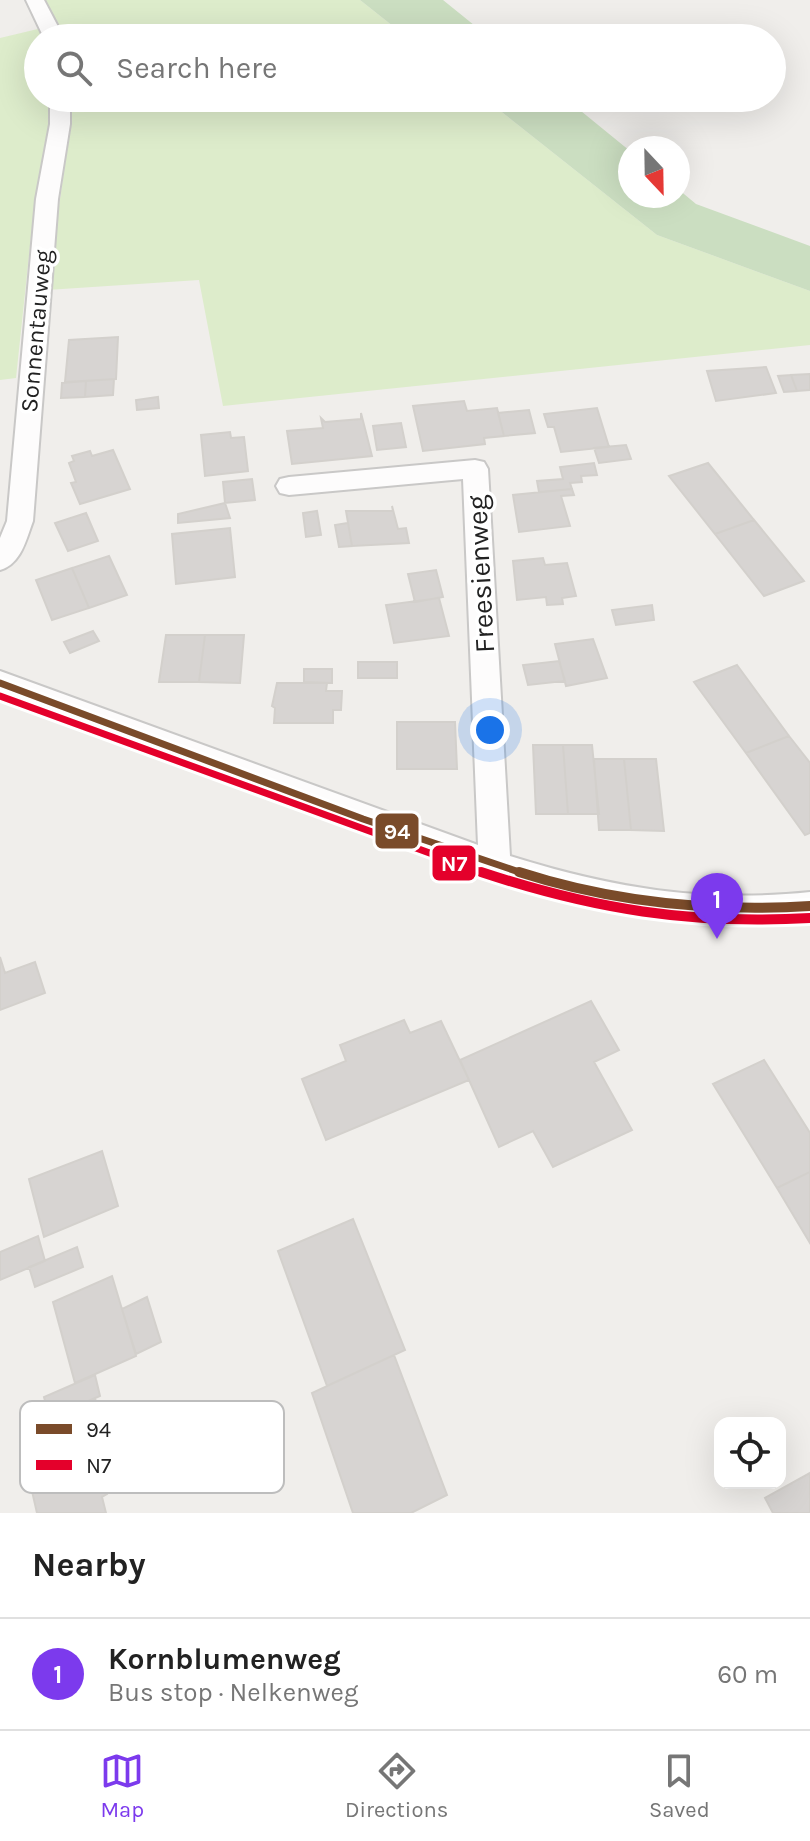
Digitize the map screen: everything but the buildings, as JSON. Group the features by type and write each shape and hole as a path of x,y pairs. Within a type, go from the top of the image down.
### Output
{"street":[{"path":"35,0 47,24"},
{"name":"Sonnentauweg","path":"0,560 9,550 20,521 47,199 60,112"},
{"name":"Freesienweg","path":"289,486 475,469 495,865"},
{"path":"0,683 308,800 495,865 620,901 685,910 783,911 810,906"}],"green space":[{"path":"45,0 360,0 390,24 56,24"},
{"path":"360,0 443,0 473,24 390,24"},
{"path":"24,32 24,112 52,112 52,125 35,199 16,378 0,380 0,38"},
{"path":"71,112 502,112 618,204 618,208 623,208 657,235 810,291 810,345 223,406 199,280 47,290"},
{"path":"502,112 582,112 618,141 618,204"},
{"path":"690,199 696,204 810,246 810,291 657,235 623,208 690,208"}],"transit line":[{"name":"94","path":"0,683 363,819 475,858 582,890 692,908 749,910 810,906"},
{"name":"N7","path":"0,696 268,797 525,887 634,913 690,920 748,922 810,918"}],"place":[{"name":"Kornblumenweg","path":"717,939"}]}
